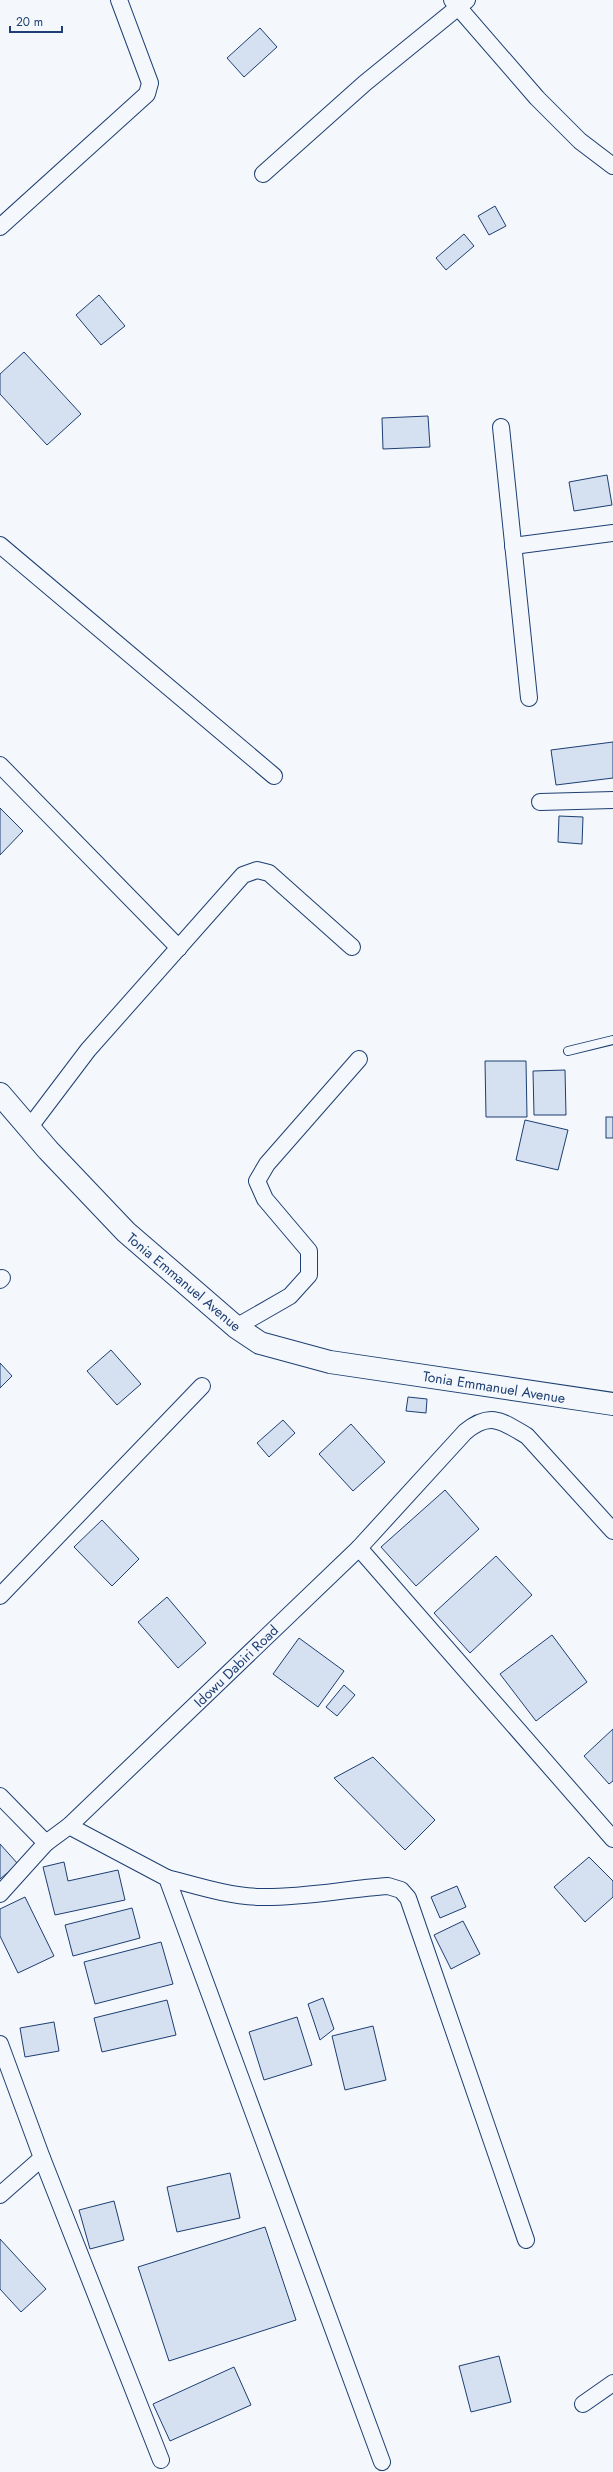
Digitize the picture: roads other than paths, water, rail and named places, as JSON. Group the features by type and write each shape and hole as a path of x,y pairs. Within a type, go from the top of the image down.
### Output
{"street":[{"path":"0,227 147,94 150,82 118,0"},
{"path":"263,174 365,83 459,3 537,98 580,141 613,166"},
{"path":"501,427 529,698"},
{"path":"513,546 613,532"},
{"path":"0,545 274,776"},
{"path":"0,765 179,948"},
{"path":"540,802 613,800"},
{"path":"29,1128 88,1050 243,875 258,870 269,874 352,947"},
{"path":"236,1327 290,1296 309,1275 309,1251 265,1199 257,1181 267,1164 359,1058"},
{"name":"Tonia Emmanuel Avenue","path":"0,1094 48,1150 126,1232 236,1327 260,1342 330,1362 613,1404"},
{"path":"0,1596 202,1386"},
{"name":"Idowu Dabiri Road","path":"0,1894 46,1844 69,1826 359,1548 465,1432 478,1422 494,1420 508,1425 526,1436 613,1531"},
{"path":"359,1548 613,1839"},
{"path":"0,1796 46,1844"},
{"path":"69,1826 167,1878 226,1893 259,1897 290,1896 388,1886 401,1890 408,1898 526,2240"},
{"path":"167,1878 382,2462"},
{"path":"0,2044 42,2158 161,2460"},
{"path":"0,2195 42,2158"},
{"path":"583,2404 613,2383"}],"lane":[{"path":"568,1051 613,1040"}]}
